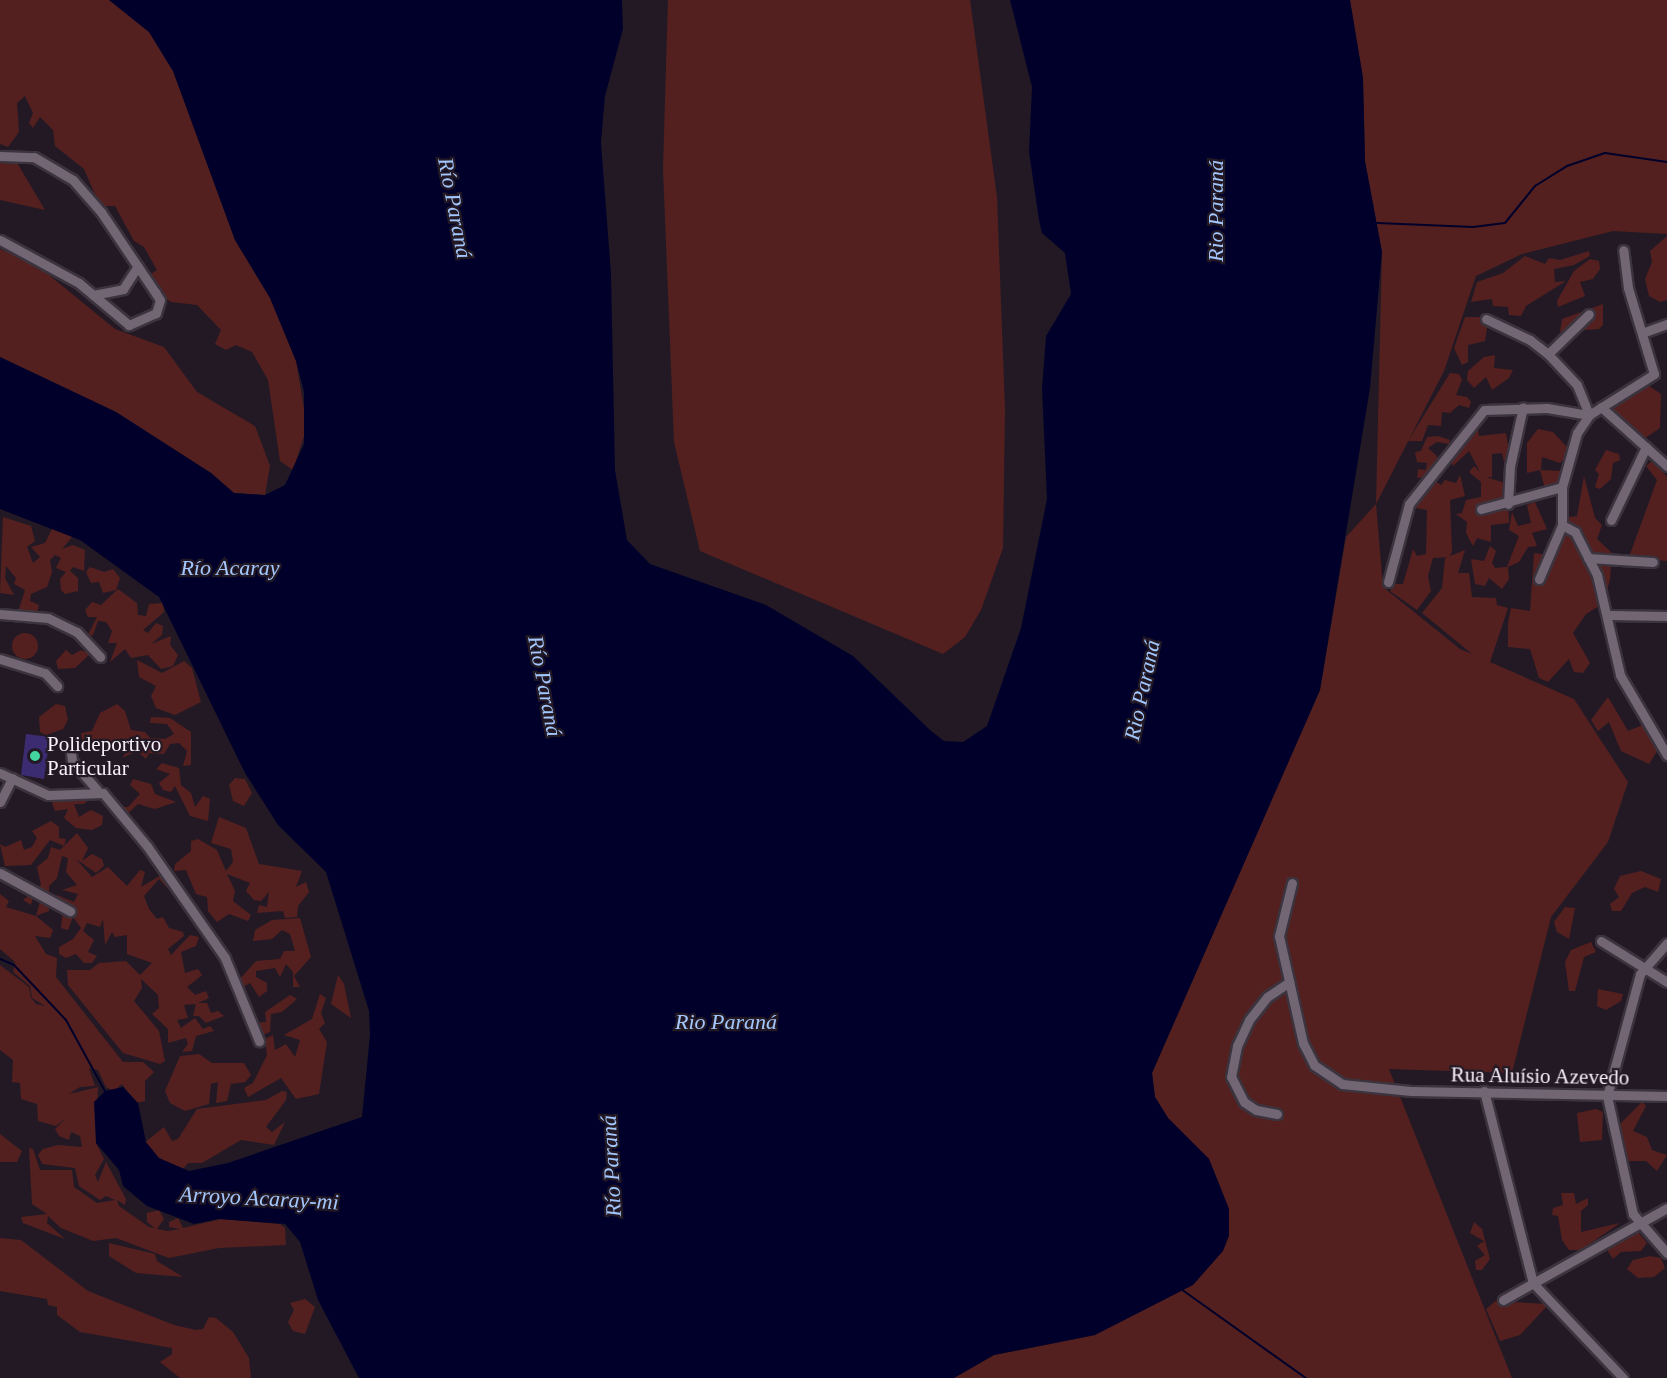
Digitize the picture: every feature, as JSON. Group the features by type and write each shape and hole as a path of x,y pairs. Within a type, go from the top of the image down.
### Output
{"street":[{"path":"0,156 34,157 72,180 138,266 160,300 156,313 129,325 93,295 0,240"},
{"path":"1539,579 1562,525 1562,488 1572,446 1589,415 1654,374 1623,250"},
{"path":"93,295 123,289 138,266"},
{"path":"1548,354 1589,314"},
{"path":"1486,319 1530,340 1548,354 1577,385 1589,415"},
{"path":"1642,333 1667,324"},
{"path":"1388,582 1403,520 1414,497 1484,410 1523,407 1589,415"},
{"path":"1508,504 1523,407"},
{"path":"1601,407 1667,466"},
{"path":"1611,520 1646,447"},
{"path":"1481,509 1508,504 1562,488"},
{"path":"1562,525 1575,532 1588,558 1609,615 1612,644 1620,675 1667,755"},
{"path":"1588,558 1653,562"},
{"path":"0,614 48,618 77,632 100,657"},
{"path":"1609,615 1667,616"},
{"path":"0,660 45,673 57,686"},
{"path":"71,752 72,761 147,846 225,958 260,1041"},
{"path":"0,773 48,795 97,790"},
{"path":"0,802 12,778"},
{"path":"0,873 70,911"},
{"name":"Rua Aluísio Azevedo","path":"1292,884 1279,936 1303,1043 1314,1065 1342,1084 1411,1091 1667,1096"},
{"path":"1601,941 1667,982"},
{"path":"1667,943 1642,967 1607,1096 1629,1199 1639,1223 1667,1253"},
{"path":"1277,1114 1256,1110 1244,1102 1231,1077 1236,1046 1249,1020 1267,997 1289,982"},
{"path":"1484,1091 1533,1283 1623,1378"},
{"path":"1503,1300 1667,1208"}],"shaded area":[{"path":"0,0 109,0 149,32 173,71 235,240 270,298 296,361 307,427 293,470 280,461 268,380 252,352 236,345 226,350 215,344 221,330 197,305 171,302 156,292 145,278 157,270 144,247 134,241 115,206 100,206 84,169 55,146 53,130 40,117 33,128 29,123 33,113 25,96 17,103 19,132 8,147 0,144"},
{"path":"668,0 970,0 997,197 1005,409 1003,548 981,610 965,637 943,654 700,551 674,442 663,168"},
{"path":"1350,0 1667,0 1667,234 1613,231 1522,254 1476,276 1444,371 1376,504 1382,252 1365,161 1363,78"},
{"path":"0,155 13,156 45,210 0,200"},
{"path":"1667,236 1667,300 1660,302 1649,296 1645,279 1652,262 1650,251"},
{"path":"0,249 38,266 115,329 164,347 197,392 255,426 270,466 265,495 234,493 211,473 116,412 0,357"},
{"path":"1589,251 1590,256 1574,265 1554,269 1555,282 1566,281 1526,306 1521,316 1509,315 1508,307 1493,306 1492,299 1471,302 1477,282 1503,273 1525,256 1545,264 1549,258 1560,260"},
{"path":"1590,259 1599,261 1600,269 1593,279 1580,282 1585,296 1558,307 1557,301 1574,271"},
{"path":"1603,304 1603,325 1599,329 1560,332 1562,319"},
{"path":"1465,317 1485,317 1487,328 1485,341 1468,345 1468,362 1462,365 1454,348"},
{"path":"1495,355 1494,368 1513,370 1509,378 1492,390 1486,377 1474,388 1467,380 1468,371 1484,357"},
{"path":"1450,373 1459,374 1462,380 1456,395 1467,397 1471,402 1469,408 1459,405 1450,413 1442,412 1441,426 1428,425 1422,441 1408,441"},
{"path":"1646,384 1661,394 1660,428 1644,439 1604,410"},
{"path":"1477,421 1479,436 1506,433 1510,457 1504,462 1502,453 1492,454 1492,477 1486,477 1508,484 1509,523 1491,525 1491,542 1477,538 1473,546 1466,533 1467,522 1456,514 1462,513 1466,500 1481,497 1481,482 1469,472 1474,466 1480,472 1469,451 1453,466 1450,459"},
{"path":"1538,429 1553,432 1567,447 1568,455 1560,463 1542,457 1541,470 1563,471 1560,485 1545,489 1540,470 1527,473 1527,443"},
{"path":"1438,436 1450,440 1449,444 1437,442 1428,448 1437,456 1437,462 1425,477 1417,478 1418,469 1426,470 1427,463 1417,462 1415,452 1421,451 1427,437"},
{"path":"1606,450 1619,454 1620,460 1613,463 1611,479 1600,489 1595,487 1599,474 1595,470"},
{"path":"1653,460 1667,477 1667,561 1629,557 1657,480 1646,466"},
{"path":"1460,475 1465,496 1450,500 1452,552 1449,557 1433,558 1428,576 1431,591 1417,610 1390,591 1394,584 1403,584 1413,549 1417,556 1426,554 1427,510 1415,508 1413,515 1404,514 1429,477 1441,485 1445,480 1456,483"},
{"path":"1584,476 1595,518 1602,525 1597,539 1612,553 1610,579 1604,603 1586,614 1573,633 1590,663 1583,673 1574,672 1569,659 1548,682 1539,678 1530,649 1508,647 1508,623 1511,608 1530,611 1534,553 1549,555 1564,518 1577,516"},
{"path":"1535,502 1547,529 1532,533 1537,546 1528,547 1519,562 1508,567 1509,579 1502,589 1489,578 1485,586 1475,584 1471,559 1484,561 1490,546 1496,551 1492,563 1495,568 1507,567 1519,536 1509,530 1512,512 1518,526 1531,523 1527,505"},
{"path":"1376,504 1383,587 1460,649 1472,654 1422,613 1442,588 1445,558 1465,550 1458,573 1469,573 1472,597 1496,598 1497,605 1508,608 1490,662 1574,699 1628,782 1608,842 1551,917 1512,1073 1389,1069 1512,1378 954,1378 994,1355 1095,1335 1229,1209 1209,1159 1168,1118 1155,1097 1152,1073 1320,690 1346,537"},
{"path":"3,517 31,526 35,541 27,547 33,563 40,557 31,547 45,543 53,527 73,536 62,549 73,545 85,550 84,571 73,567 70,571 78,578 78,591 65,594 61,590 60,579 66,572 56,568 61,558 55,555 50,560 52,572 47,587 31,594 30,601 39,605 37,614 18,612 25,590 14,584 16,578 6,566 5,578 14,595 0,593"},
{"path":"90,567 104,572 113,569 120,578 116,590 103,593 99,582 91,583 86,572"},
{"path":"118,589 137,603 138,615 146,616 149,604 163,603 164,612 143,630 148,633 156,623 163,626 162,635 151,644 171,636 170,645 178,655 173,666 161,669 148,655 131,658 125,649 110,662 117,643 108,643 112,631 106,622 98,621 93,635 87,637 97,617 88,617 85,610 92,602 101,605"},
{"path":"25,633 34,637 38,646 34,655 25,659 16,655 12,646 16,637"},
{"path":"66,650 72,655 81,650 90,654 75,668 58,669 56,661"},
{"path":"137,660 162,673 184,661 192,668 201,702 175,715 156,708 151,696 156,686 139,677"},
{"path":"1608,697 1628,731 1645,724 1659,748 1649,764 1621,751 1609,722 1598,731 1591,720"},
{"path":"56,704 65,706 68,720 63,729 46,735 40,732 39,717"},
{"path":"117,704 125,711 131,730 145,732 150,738 165,739 174,734 167,724 150,723 151,717 170,718 191,732 191,765 183,766 187,751 179,743 170,744 164,754 149,753 146,759 137,751 122,758 130,747 122,738 110,746 82,741 81,733 92,731 100,713"},
{"path":"162,763 179,768 181,785 191,793 195,807 203,796 210,799 208,821 190,816 175,786 171,792 163,790 159,783 170,774 156,769"},
{"path":"235,778 245,779 252,793 244,806 233,801 229,785"},
{"path":"133,779 151,784 155,794 176,802 155,809 138,804 125,816 117,807 128,807 140,794 130,785"},
{"path":"93,796 84,804 74,804 79,817 91,810 103,816 102,825 92,830 76,828 64,818 68,809 55,811 52,803 54,799"},
{"path":"219,817 246,828 259,864 302,871 296,887 306,882 309,892 298,906 297,917 285,918 283,911 257,913 259,905 267,907 269,892 261,901 254,900 246,891 250,883 227,874 235,891 233,901 251,915 248,921 229,914 217,922 208,911 207,897 196,894 186,870 174,871 175,864 191,851 191,841 198,839 217,850 226,871 233,862 231,849 211,843"},
{"path":"51,821 59,827 59,838 66,839 64,846 50,840 31,865 5,866 0,844 5,847 21,840 24,850 32,847 37,838 32,831"},
{"path":"77,833 88,848 82,861 92,854 102,859 104,866 96,873 76,859 92,877 108,867 127,886 140,870 145,872 141,887 163,874 173,894 159,879 144,896 149,909 157,919 163,917 169,928 183,932 184,936 168,949 171,955 190,935 199,937 196,946 181,952 185,973 198,969 202,975 187,987 195,995 206,991 209,998 198,1003 207,1003 211,1013 218,1011 224,1016 206,1023 199,1016 193,1016 196,1004 184,1005 188,1018 177,1020 181,1028 195,1018 203,1029 210,1026 214,1031 196,1036 192,1051 182,1052 188,1044 186,1038 168,1043 168,1029 152,1014 159,1008 158,995 141,979 142,988 134,1001 159,1031 165,1061 160,1064 123,1053 68,985 67,970 90,970 99,963 126,961 140,975 152,963 127,954 127,935 115,937 112,932 105,945 103,919 100,927 87,923 83,931 94,940 88,952 97,956 92,963 84,963 76,954 66,958 59,954 59,947 73,939 81,928 73,917 68,930 61,928 63,909 51,901 57,895 74,902 78,894 62,890 77,885 66,872 68,858 62,856 57,878 49,886 49,911 36,916 41,898 33,898 31,905 23,900 41,885 37,867 48,858 51,847 60,850"},
{"path":"1641,871 1661,879 1658,892 1645,887 1632,893 1621,911 1612,911 1610,904 1619,897 1614,889 1620,876"},
{"path":"0,894 9,901 6,907 36,916 53,930 50,938 35,936 46,954 57,958 56,977 123,1062 143,1062 154,1072 145,1081 145,1101 136,1103 122,1084 114,1091 106,1087 98,1070 89,1068 95,1086 80,1087 69,1094 98,1087 96,1143 104,1159 95,1175 98,1182 106,1162 126,1199 125,1205 117,1200 119,1206 149,1227 155,1228 147,1222 147,1213 159,1210 164,1219 157,1229 168,1231 180,1229 169,1227 169,1222 178,1218 183,1228 221,1219 280,1224 285,1228 286,1245 219,1248 169,1258 116,1238 93,1241 61,1228 48,1216 47,1223 65,1239 23,1223 21,1217 47,1214 32,1204 29,1148 33,1149 40,1170 72,1170 74,1187 97,1203 115,1200 106,1196 100,1200 79,1186 75,1168 42,1164 38,1155 43,1149 58,1145 82,1147 80,1136 71,1132 69,1140 59,1136 55,1129 66,1118 56,1126 38,1121 37,1104 21,1099 20,1083 12,1082 13,1060 0,1050 0,965 29,987 31,998 36,1004 45,1006 32,998 30,986 13,972 15,962 0,949"},
{"path":"1565,907 1575,908 1569,939 1557,932 1554,922"},
{"path":"300,918 311,957 294,976 300,987 293,987 293,972 286,964 280,977 275,968 256,971 256,977 267,983 267,991 259,997 250,983 241,988 238,981 256,961 280,959 284,951 295,951 290,934 282,930 272,939 253,941 255,930 272,920"},
{"path":"1591,942 1596,952 1584,957 1575,991 1569,991 1565,962 1571,950"},
{"path":"338,975 344,984 351,1018 331,1004"},
{"path":"1598,989 1623,994 1621,1001 1606,1010 1597,1006"},
{"path":"320,994 326,998 321,1013 325,1023 319,1029 327,1042 319,1094 296,1099 281,1078 248,1097 244,1088 253,1083 267,1055 265,1039 273,1035 275,1050 286,1044 295,1057 300,1040 284,1035 312,1019"},
{"path":"290,995 297,999 282,1012 271,1014 270,1032 253,1039 249,1023 266,1022 265,1012"},
{"path":"199,1054 212,1063 244,1063 251,1075 245,1082 231,1084 227,1101 216,1103 218,1082 211,1084 209,1104 185,1111 170,1103 165,1091 180,1056"},
{"path":"282,1091 287,1092 286,1100 266,1127 272,1132 285,1122 274,1145 241,1140 202,1163 188,1163 182,1170 140,1153 143,1144 164,1127 172,1141 178,1139 197,1109 266,1100"},
{"path":"1642,1102 1646,1106 1633,1131 1647,1137 1652,1150 1667,1155 1657,1171 1646,1161 1629,1161 1612,1132"},
{"path":"1596,1109 1603,1112 1602,1140 1580,1142 1577,1113"},
{"path":"0,1134 22,1151 17,1162 0,1162"},
{"path":"1561,1193 1574,1193 1576,1204 1588,1198 1588,1205 1581,1211 1581,1232 1620,1223 1581,1250 1569,1250 1562,1240 1558,1216 1552,1215 1553,1208 1563,1205"},
{"path":"1474,1222 1482,1229 1490,1259 1482,1270 1476,1270 1475,1261 1485,1255 1477,1246 1484,1241 1470,1233"},
{"path":"1638,1232 1647,1243 1641,1251 1621,1252 1613,1259 1606,1248"},
{"path":"0,1238 21,1240 88,1291 174,1325 196,1330 203,1329 209,1317 216,1318 233,1332 249,1358 251,1378 180,1378 160,1362 172,1354 172,1348 80,1332 57,1315 57,1307 48,1305 47,1299 0,1291"},
{"path":"109,1243 155,1254 157,1261 183,1277 136,1273 109,1256"},
{"path":"1650,1256 1661,1258 1665,1268 1654,1277 1638,1278 1627,1269 1633,1260"},
{"path":"1504,1294 1509,1302 1549,1304 1520,1335 1500,1341 1486,1309"},
{"path":"305,1299 315,1307 305,1334 293,1331 288,1322 294,1310 290,1303"}],"water":[{"name":"Rio Paraná","path":"109,0 622,0 623,29 605,96 601,142 611,274 615,470 627,540 650,564 766,605 853,656 944,741 963,742 987,726 1021,628 1047,499 1042,389 1046,336 1071,294 1065,253 1042,233 1039,220 1029,152 1032,87 1010,0 1350,0 1363,78 1365,161 1382,252 1370,388 1320,690 1152,1073 1155,1097 1168,1118 1209,1159 1229,1209 1229,1236 1223,1251 1193,1285 1095,1335 994,1355 954,1378 359,1378 318,1300 300,1242 285,1224 219,1219 194,1224 147,1206 123,1186 119,1170 96,1143 94,1102 105,1091 123,1087 138,1103 146,1142 159,1158 189,1171 228,1163 362,1117 370,1035 369,1011 326,872 278,825 245,773 159,597 80,540 0,509 0,357 116,412 211,473 234,493 265,495 285,485 304,444 304,392 296,361 270,298 235,240 173,71 149,32"}],"building":[{"name":"Polideportivo Particular","path":"26,734 50,737 44,779 21,775"}],"waterway":[{"path":"1377,223 1473,227 1505,223 1535,186 1567,166 1605,153 1667,162"},
{"name":"Arroyo Acaray-mi","path":"0,959 14,965 66,1020 106,1093"},
{"path":"1181,1289 1306,1378"}],"place":[{"name":"Polideportivo Particular","path":"35,756"}],"water label":[{"name":"Río Paraná","path":"455,208"},
{"name":"Río Acaray","path":"230,568"},
{"name":"Río Paraná","path":"545,686"},
{"name":"Río Paraná","path":"611,1166"}]}
